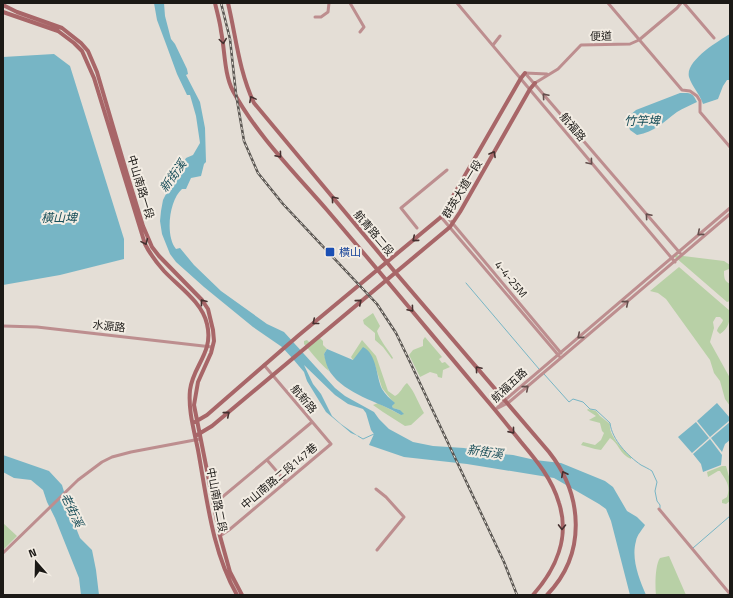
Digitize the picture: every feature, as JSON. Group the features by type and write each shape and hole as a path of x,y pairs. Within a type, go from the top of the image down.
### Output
{"street":[{"name":"航青路二段","path":"215,3 228,78 232,90 254,124 386,279 495,410 552,482 559,503 563,523 561,546 551,572 533,595"},
{"name":"航青路二段","path":"228,3 243,75 254,103 395,272 549,452 562,470 574,500 576,530 566,570 560,580 547,595"},
{"path":"315,17 321,17 328,12 329,3"},
{"path":"350,3 364,27 360,32"},
{"name":"航福路","path":"457,3 675,262"},
{"path":"608,3 682,90 690,91 697,96 700,101 700,112 730,147"},
{"path":"639,40 681,3"},
{"path":"684,3 714,38"},
{"name":"中山南路一段","path":"3,5 17,12 62,28 81,43 88,51 97,72 143,226 149,240 159,256 202,300 208,309 214,341 210,346 192,405"},
{"name":"中山南路一段","path":"3,12 58,31 74,42 82,51 94,78 145,244 156,262 198,304 208,325 210,346"},
{"path":"493,45 500,36"},
{"name":"便道","path":"535,83 558,69 580,45 630,44 639,40"},
{"name":"群英大道一段","path":"264,365 443,215 525,73"},
{"path":"525,73 541,75 549,74"},
{"name":"航福路","path":"525,73 682,256"},
{"name":"群英大道一段","path":"273,375 451,225 460,212 530,89 535,83"},
{"path":"418,228 402,208 447,170"},
{"name":"航福五路","path":"506,402 559,353 730,208"},
{"name":"航福五路","path":"495,410 562,357 730,214"},
{"name":"4-4-25M","path":"443,215 562,357"},
{"name":"水源路","path":"3,326 37,327 210,346"},
{"path":"195,422 207,414 264,365"},
{"name":"航新路","path":"264,365 331,444"},
{"path":"3,553 78,480 102,462 112,457 131,452 198,437 273,375"},
{"name":"中山南路二段","path":"192,405 220,536 230,572 242,595"},
{"path":"214,504 312,422"},
{"name":"中山南路二段","path":"198,437 212,527 227,573 237,595"},
{"name":"中山南路二段147巷","path":"220,536 331,444"},
{"path":"267,460 286,482"},
{"path":"376,489 404,516 377,550"},
{"path":"659,509 730,594"}],"green space":[{"path":"675,255 724,261 730,265 729,269 724,271 724,275 727,282 730,284 730,301 727,302 675,257"},
{"path":"679,267 730,311 728,324 720,334 717,331 723,320 720,317 716,317 713,322 714,328 710,342 730,378 730,406 725,399 720,381 714,373 710,360 666,299 658,293 650,291"},
{"path":"373,313 380,326 377,331 378,335 393,358 392,359 383,347 375,340 375,333 364,324 363,320"},
{"path":"425,337 442,357 439,359 442,363 445,362 450,367 443,370 442,378 438,377 437,374 430,372 420,377 409,355 413,350 423,346 423,340"},
{"path":"320,338 323,341 323,345 327,349 324,354 329,371 319,362 304,344 304,341 307,340 310,343"},
{"path":"362,340 376,356 388,391 395,396 407,383 412,390 424,413 411,425 405,426 373,405 378,403 401,415 400,410 393,408 392,406 394,403 382,388 375,365 353,360 351,357"},
{"path":"587,410 596,411 610,424 611,433 620,446 631,457 631,459 624,455 615,442 610,438 601,450 581,445 583,442 595,445 601,440 604,433 600,423 589,420 596,416"},
{"path":"722,466 726,466 730,480 730,501 726,504 722,503 722,500 727,497 728,493 726,480 720,471 708,477 707,472"},
{"path":"3,523 17,536 3,550"},
{"path":"669,556 686,595 656,595 658,561 660,558"}],"water":[{"path":"154,3 164,3 165,16 171,39 187,69 188,74 186,75 200,102 205,128 206,162 204,164 201,176 191,178 186,189 182,189 178,194 171,209 170,236 176,249 180,248 194,265 221,291 267,324 284,332 335,388 345,396 374,412 389,429 413,442 433,446 464,448 561,463 605,481 613,487 627,511 637,517 645,525 638,535 634,555 638,575 646,595 630,595 611,521 606,509 599,504 554,478 467,464 404,457 369,445 374,434 363,409 348,404 335,395 304,365 313,384 321,394 332,416 358,436 351,433 326,412 307,381 304,372 282,347 253,327 176,262 170,254 162,234 160,221 163,200 186,158 193,155 200,143 196,116 190,95 187,95 177,74 157,20"},
{"path":"730,34 730,80 727,80 723,86 718,99 703,104 690,81 689,71 697,58 718,41"},
{"name":"橫山埤","path":"54,54 70,66 124,239 124,259 60,275 3,285 3,57"},
{"name":"竹竿埤","path":"680,93 691,94 697,102 679,111 649,132 637,135 630,130 627,120 636,110"},
{"path":"363,347 368,350 374,360 382,389 395,403 392,406 393,408 400,410 404,414 401,415 353,392 337,380 330,372 324,354 327,349 353,360"},
{"path":"717,403 730,418 730,420 710,437 697,421"},
{"path":"696,422 709,438 692,453 678,437"},
{"path":"730,422 730,440 725,444 722,452 711,438"},
{"path":"710,439 722,455 721,465 703,472 701,464 693,454"},
{"path":"3,455 49,471 62,485 80,538 92,550 99,595 81,595 79,578 43,490 31,480 14,478 3,472"}],"waterway":[{"path":"466,283 539,369"},
{"path":"544,374 569,402 573,399 583,402 590,409 596,410 610,423 611,429 621,447 641,465 652,471 657,482 655,491 660,508"},
{"path":"358,436 363,439 374,434"},
{"path":"693,548 730,516"}],"railway":[{"path":"221,3 230,39 236,94 244,141 258,173 283,204 377,304 396,333 504,562 517,595"}],"place":[{"name":"橫山","path":"330,252"}],"water label":[{"name":"新街溪","path":"173,176"},
{"name":"新街溪","path":"485,452"},
{"name":"老街溪","path":"72,510"}]}
